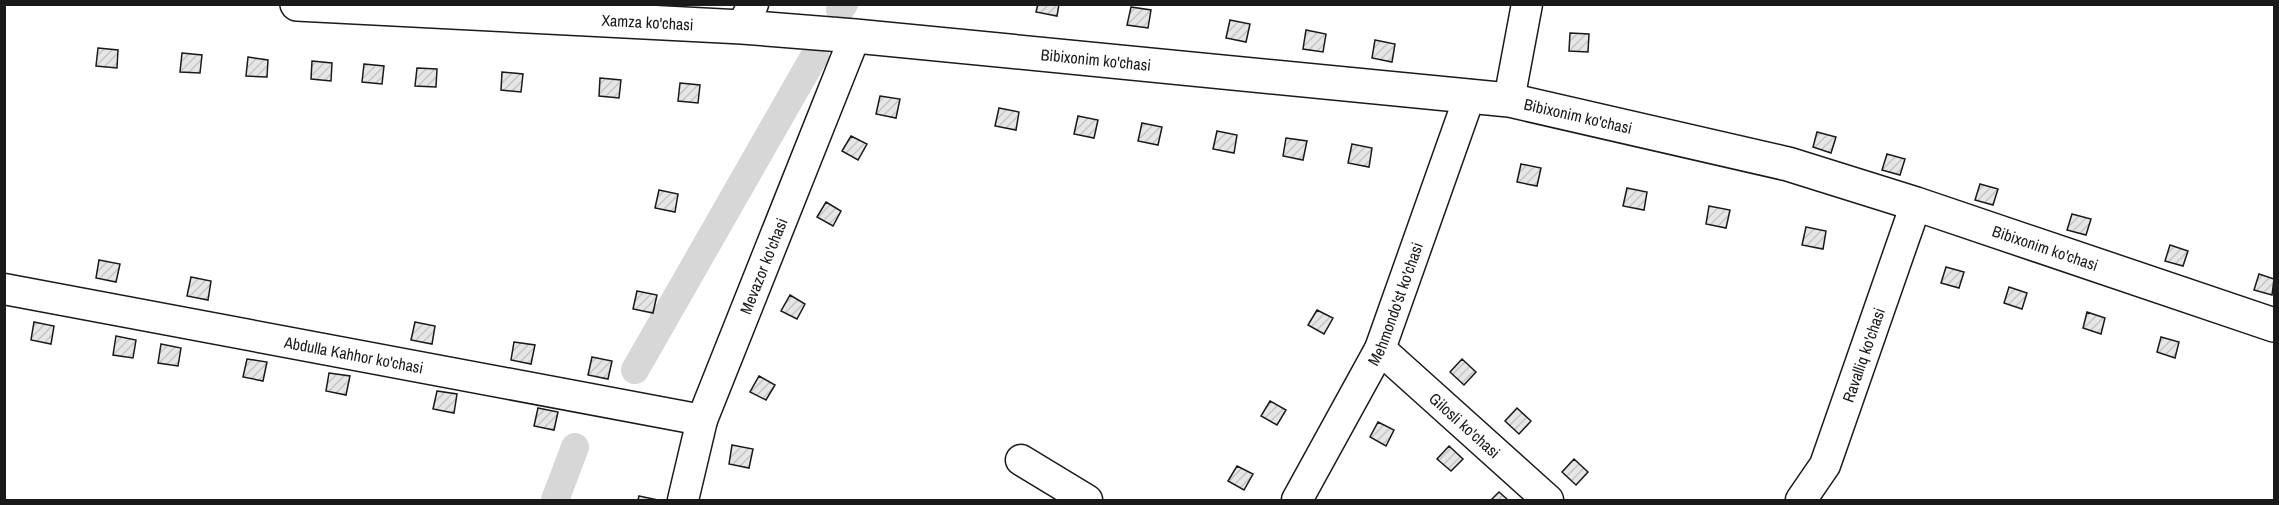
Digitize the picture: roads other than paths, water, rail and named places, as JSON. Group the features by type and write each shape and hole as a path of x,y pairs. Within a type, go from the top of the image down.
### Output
{"main road":[{"name":"Xamza ko'chasi","path":"297,4 747,16 855,36"},
{"name":"Bibixonim ko'chasi","path":"855,36 1509,100 1788,164 1916,204 2274,325"}],"street":[{"path":"1509,100 1527,4"},
{"name":"Mevazor ko'chasi","path":"683,501 702,420 855,36"},
{"name":"Mehmondo'st ko'chasi","path":"1298,501 1380,350 1470,95"},
{"name":"Ravalliq ko'chasi","path":"1801,501 1825,465 1916,204"},
{"name":"Abdulla Kahhor ko'chasi","path":"4,289 702,420"},
{"name":"Gilosli ko'chasi","path":"1380,350 1548,501"},
{"path":"1021,460 1088,501"}],"waterway":[{"path":"840,10 844,4"},
{"path":"635,370 815,55"},
{"path":"555,500 575,447"}]}
